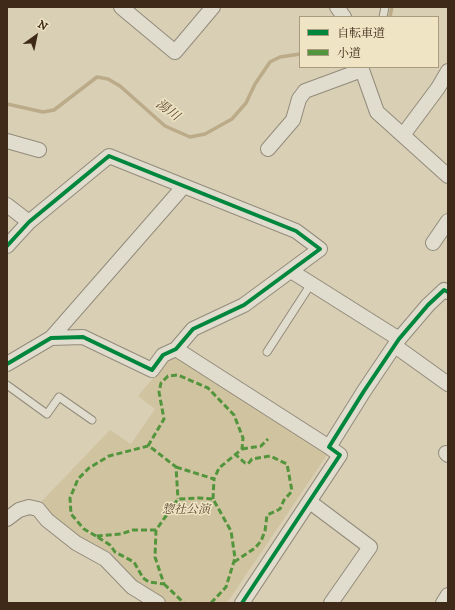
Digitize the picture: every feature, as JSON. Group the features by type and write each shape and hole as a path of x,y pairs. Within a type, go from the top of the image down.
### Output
{"street":[{"path":"121,7 175,52 213,7"},
{"path":"337,7 343,16"},
{"path":"268,149 293,120 299,99 305,91 361,69 377,112 448,176"},
{"path":"403,135 438,88 448,71"},
{"path":"7,141 39,150"},
{"path":"7,246 29,222 109,156 296,231 320,249 244,304 193,329 176,349 163,355 152,370 83,337 51,338"},
{"path":"7,364 51,338 184,186"},
{"path":"7,205 29,222"},
{"path":"433,243 448,220"},
{"path":"291,271 397,343 448,384"},
{"path":"329,447 364,391 397,343 428,305 444,290 448,292"},
{"path":"176,349 340,455 242,603"},
{"path":"310,502 370,547 331,603"},
{"path":"7,519 19,510 29,507 38,509 47,520 76,542 105,559 132,587 158,603"},
{"path":"443,603 448,595"}],"lane":[{"path":"267,352 311,284"},
{"path":"7,385 47,414 59,397 92,420"}],"green space":[{"name":"惣社公演","path":"179,356 327,455 227,603 168,603 136,582 39,504 110,430 131,444 155,409 138,396 171,357"}],"waterway":[{"name":"湯川","path":"390,16 392,7"},
{"name":"湯川","path":"7,104 43,112 54,110 97,77 108,79 120,86 165,126 190,137 205,134 232,119 246,103 255,84 270,62 280,57 299,54"}],"marked path":[{"path":"148,446 164,419 159,392 161,383 168,376 178,375 208,388 234,415 243,438 242,449 219,468 214,479"},
{"path":"242,449 261,446 268,439"},
{"path":"96,536 84,529 71,514 70,498 78,479 89,468 109,456 148,446 153,449 176,467 178,499"},
{"path":"234,562 255,548 261,541 265,531 267,515 280,509 284,500 292,491 287,464 270,456 252,459 248,464 236,455"},
{"path":"176,467 214,479 213,499"},
{"path":"156,530 133,530 121,534 96,536 110,545 115,552 134,562 143,578 149,582 164,584 155,557 156,530 178,499 213,499 231,531 235,558 226,587 211,603"},
{"path":"164,584 184,603"}],"cycle path":[{"path":"7,246 29,222 109,156 296,231 320,249 244,305 193,329 176,349 163,355 152,370 83,337 51,338 7,364"},
{"path":"242,603 340,455 329,447 364,391 399,339 428,305 444,290 448,292"}]}
